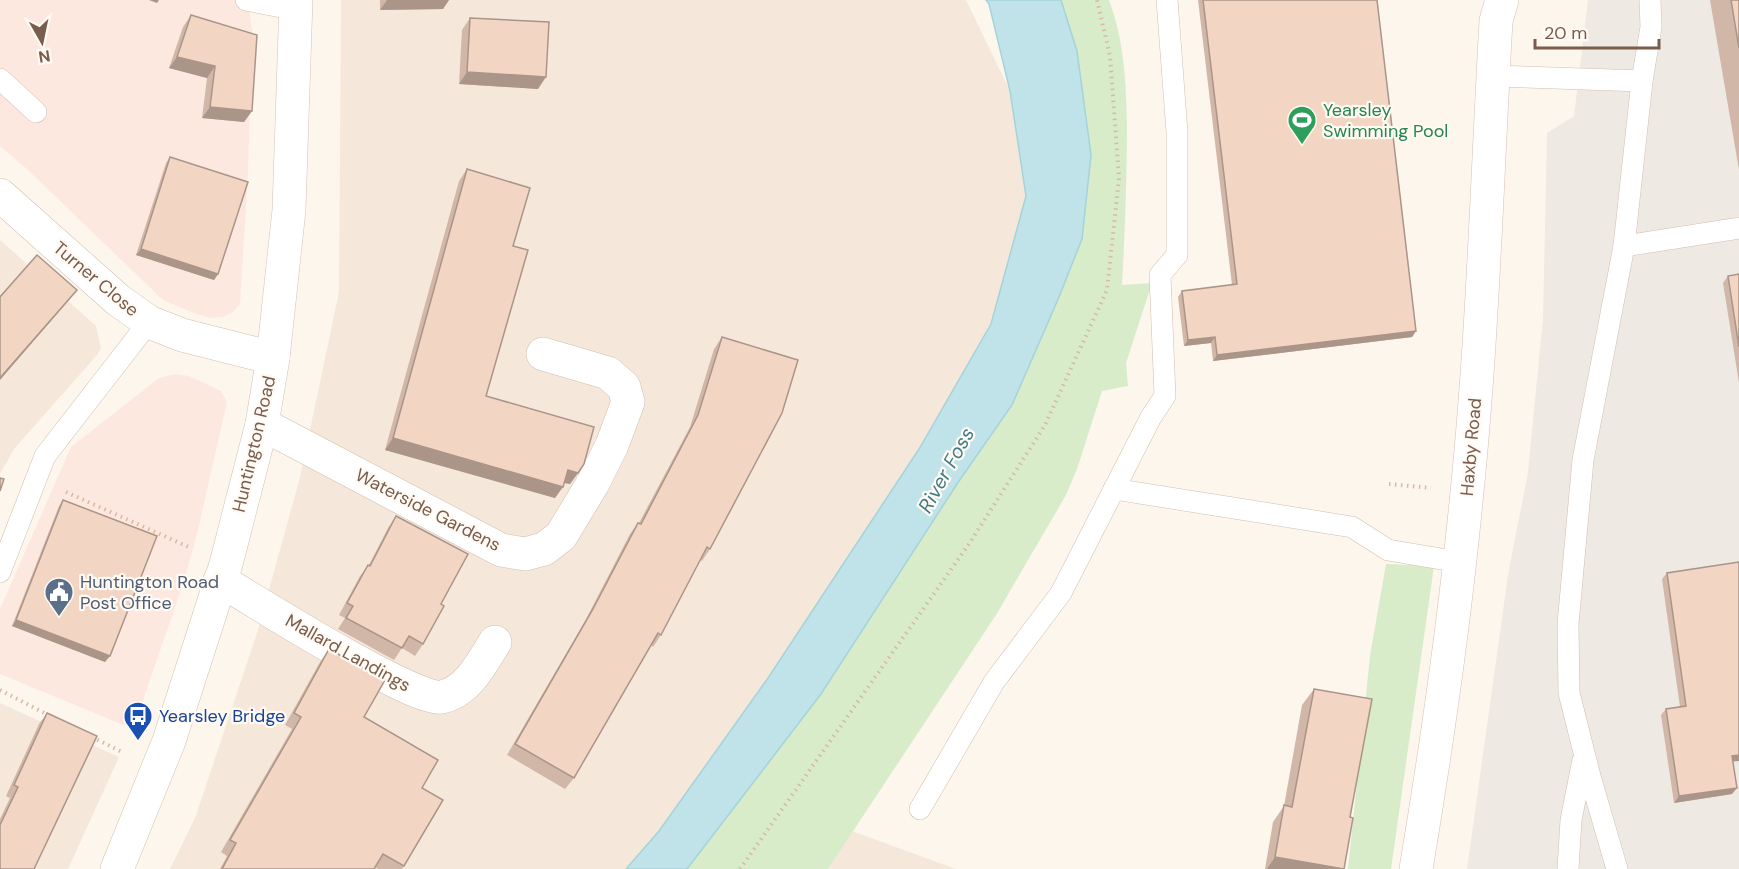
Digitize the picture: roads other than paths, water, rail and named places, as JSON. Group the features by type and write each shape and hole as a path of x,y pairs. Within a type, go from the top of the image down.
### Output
{"street":[{"name":"Huntington Road","path":"117,869 158,771 223,572 262,424 273,358 289,210 296,5"},
{"name":"Haxby Road","path":"1416,869 1428,796 1467,491 1481,318 1495,7"},
{"name":"Turner Close","path":"0,196 118,300 148,322 182,335 273,358"},
{"name":"Waterside Gardens","path":"262,424 501,550 525,554 544,549 561,536 593,483 612,445 628,402 624,387 608,373 543,354"},
{"name":"Mallard Landings","path":"223,572 376,672 428,696 441,698 458,690 475,674 495,642"}],"lane":[{"path":"246,0 296,5"},
{"path":"920,809 994,682 1061,593 1151,417 1165,396 1160,275 1177,255 1177,132 1167,0"},
{"path":"1617,869 1569,693 1568,624 1583,460 1624,246 1642,81 1651,27 1650,0"},
{"path":"1493,76 1642,81"},
{"path":"0,79 36,112"},
{"path":"1624,246 1739,228"},
{"path":"0,572 45,456 148,322"},
{"path":"1114,489 1352,527 1388,550 1459,562"},
{"path":"1568,869 1571,820 1584,754"}],"water":[{"name":"River Foss","path":"986,0 1061,0 1077,51 1091,155 1082,239 1059,297 1012,405 959,481 821,694 687,869 626,869 659,831 768,678 919,449 991,324 1026,196 1010,91 989,4"}],"place":[{"name":"Yearsley Swimming Pool","path":"1302,146"},
{"name":"Huntington Road Post Office","path":"59,618"},
{"name":"Yearsley Bridge","path":"138,742"}]}
